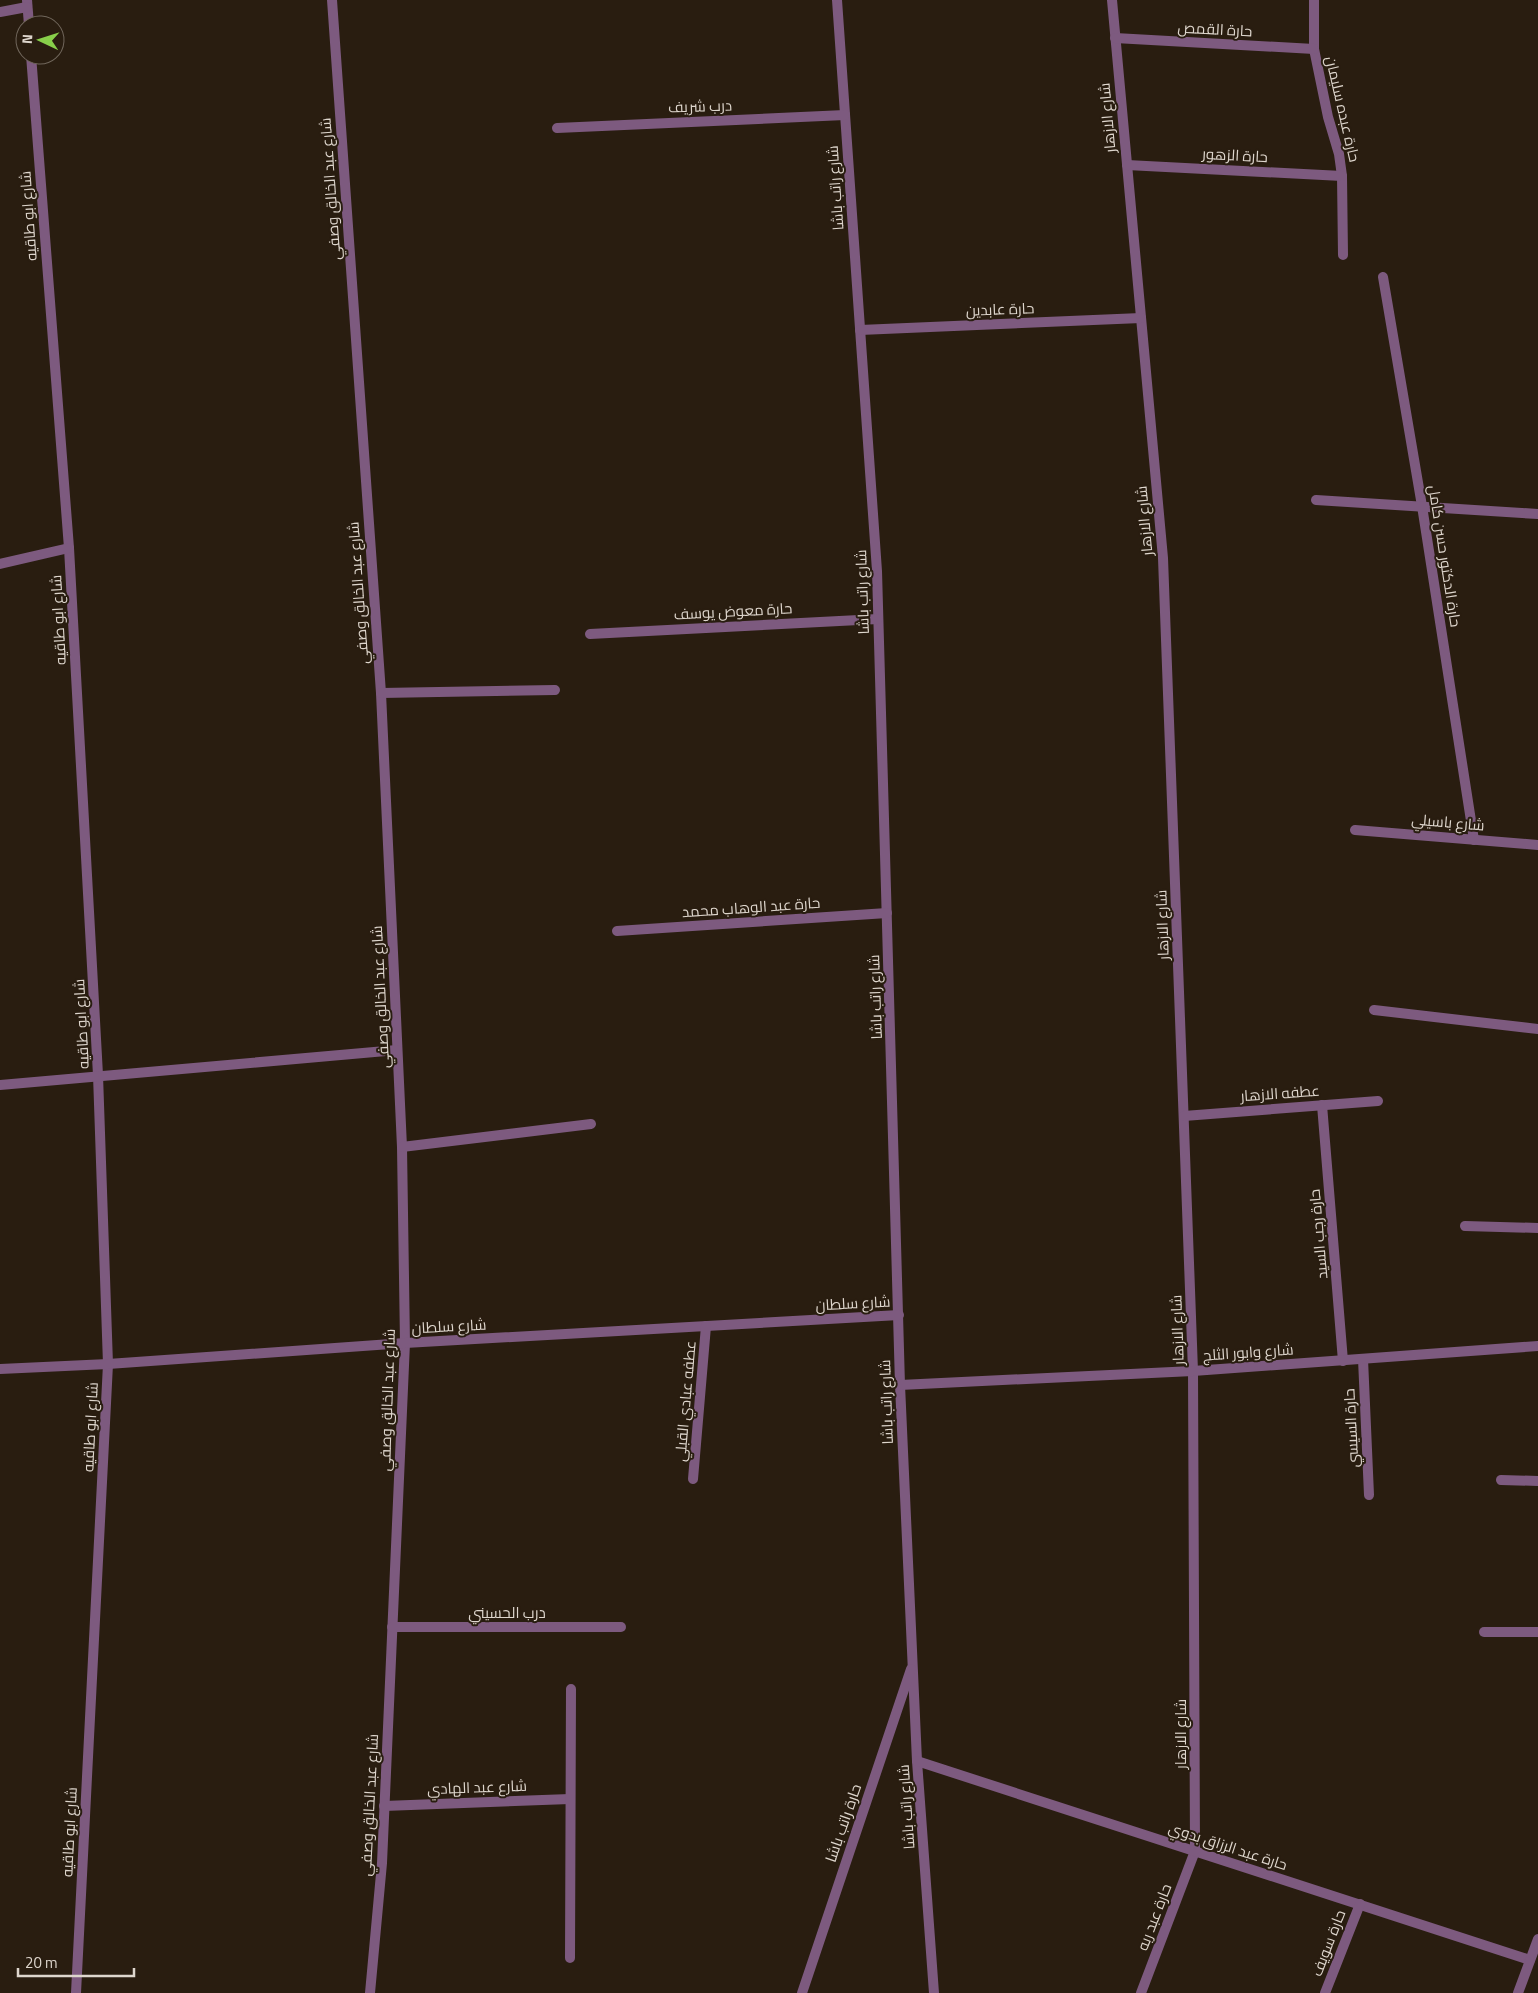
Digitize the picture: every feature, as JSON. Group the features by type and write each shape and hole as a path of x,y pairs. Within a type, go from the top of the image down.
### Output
{"street":[{"name":"شارع عبد الخالق وصفي","path":"332,0 380,693 402,1147 405,1343 382,1863 370,1993"},
{"name":"شارع راتب باشا","path":"837,0 877,571 900,1385 917,1761 934,1993"},
{"name":"شارع الازهار","path":"1112,0 1163,558 1193,1371 1196,1851"},
{"name":"حارة عبده سليمان","path":"1314,0 1314,49 1328,117 1340,154 1343,256"},
{"path":"0,12 27,4"},
{"name":"حارة القمص","path":"1115,38 1314,49"},
{"name":"شارع ابو طاقيه","path":"32,65 69,548 98,1076 108,1364 76,1993"},
{"name":"درب شريف","path":"557,128 845,115"},
{"name":"حارة الزهور","path":"1127,165 1342,176"},
{"name":"حارة الدكتور حسن كامل","path":"1383,277 1422,506 1474,840"},
{"name":"حارة عابدين","path":"860,330 1141,318"},
{"path":"1316,500 1538,514"},
{"path":"0,564 69,548"},
{"name":"حارة معوض يوسف","path":"590,634 878,619"},
{"path":"380,693 554,690"},
{"name":"شارع باسيلي","path":"1355,830 1538,846"},
{"name":"حارة عبد الوهاب محمد","path":"617,931 887,913"},
{"path":"1374,1010 1538,1029"},
{"path":"0,1085 397,1050"},
{"name":"عطفه الازهار","path":"1184,1116 1378,1101"},
{"name":"حارة رجب السيد","path":"1322,1105 1343,1361"},
{"path":"402,1147 591,1124"},
{"path":"1465,1226 1538,1228"},
{"name":"شارع سلطان","path":"0,1369 108,1364 405,1343 899,1315"},
{"name":"عطفه عبادي القبلي","path":"692,1479 706,1326"},
{"name":"شارع وابور الثلج","path":"900,1385 1193,1371 1538,1346"},
{"name":"حارة السيسي","path":"1363,1360 1369,1495"},
{"path":"1501,1480 1538,1481"},
{"name":"درب الحسيني","path":"392,1626 621,1627"},
{"path":"1484,1632 1538,1632"},
{"name":"حارة راتب باشا","path":"802,1993 913,1662"},
{"path":"570,1958 571,1689"},
{"name":"حارة عبد الرزاق بدوي","path":"917,1761 1530,1960"},
{"name":"شارع عبد الهادي","path":"384,1806 570,1798"},
{"name":"حارة عبد ربه","path":"1141,1993 1196,1851"},
{"name":"حارة سويف","path":"1325,1993 1360,1904"},
{"path":"1521,1992 1538,1938"}]}
